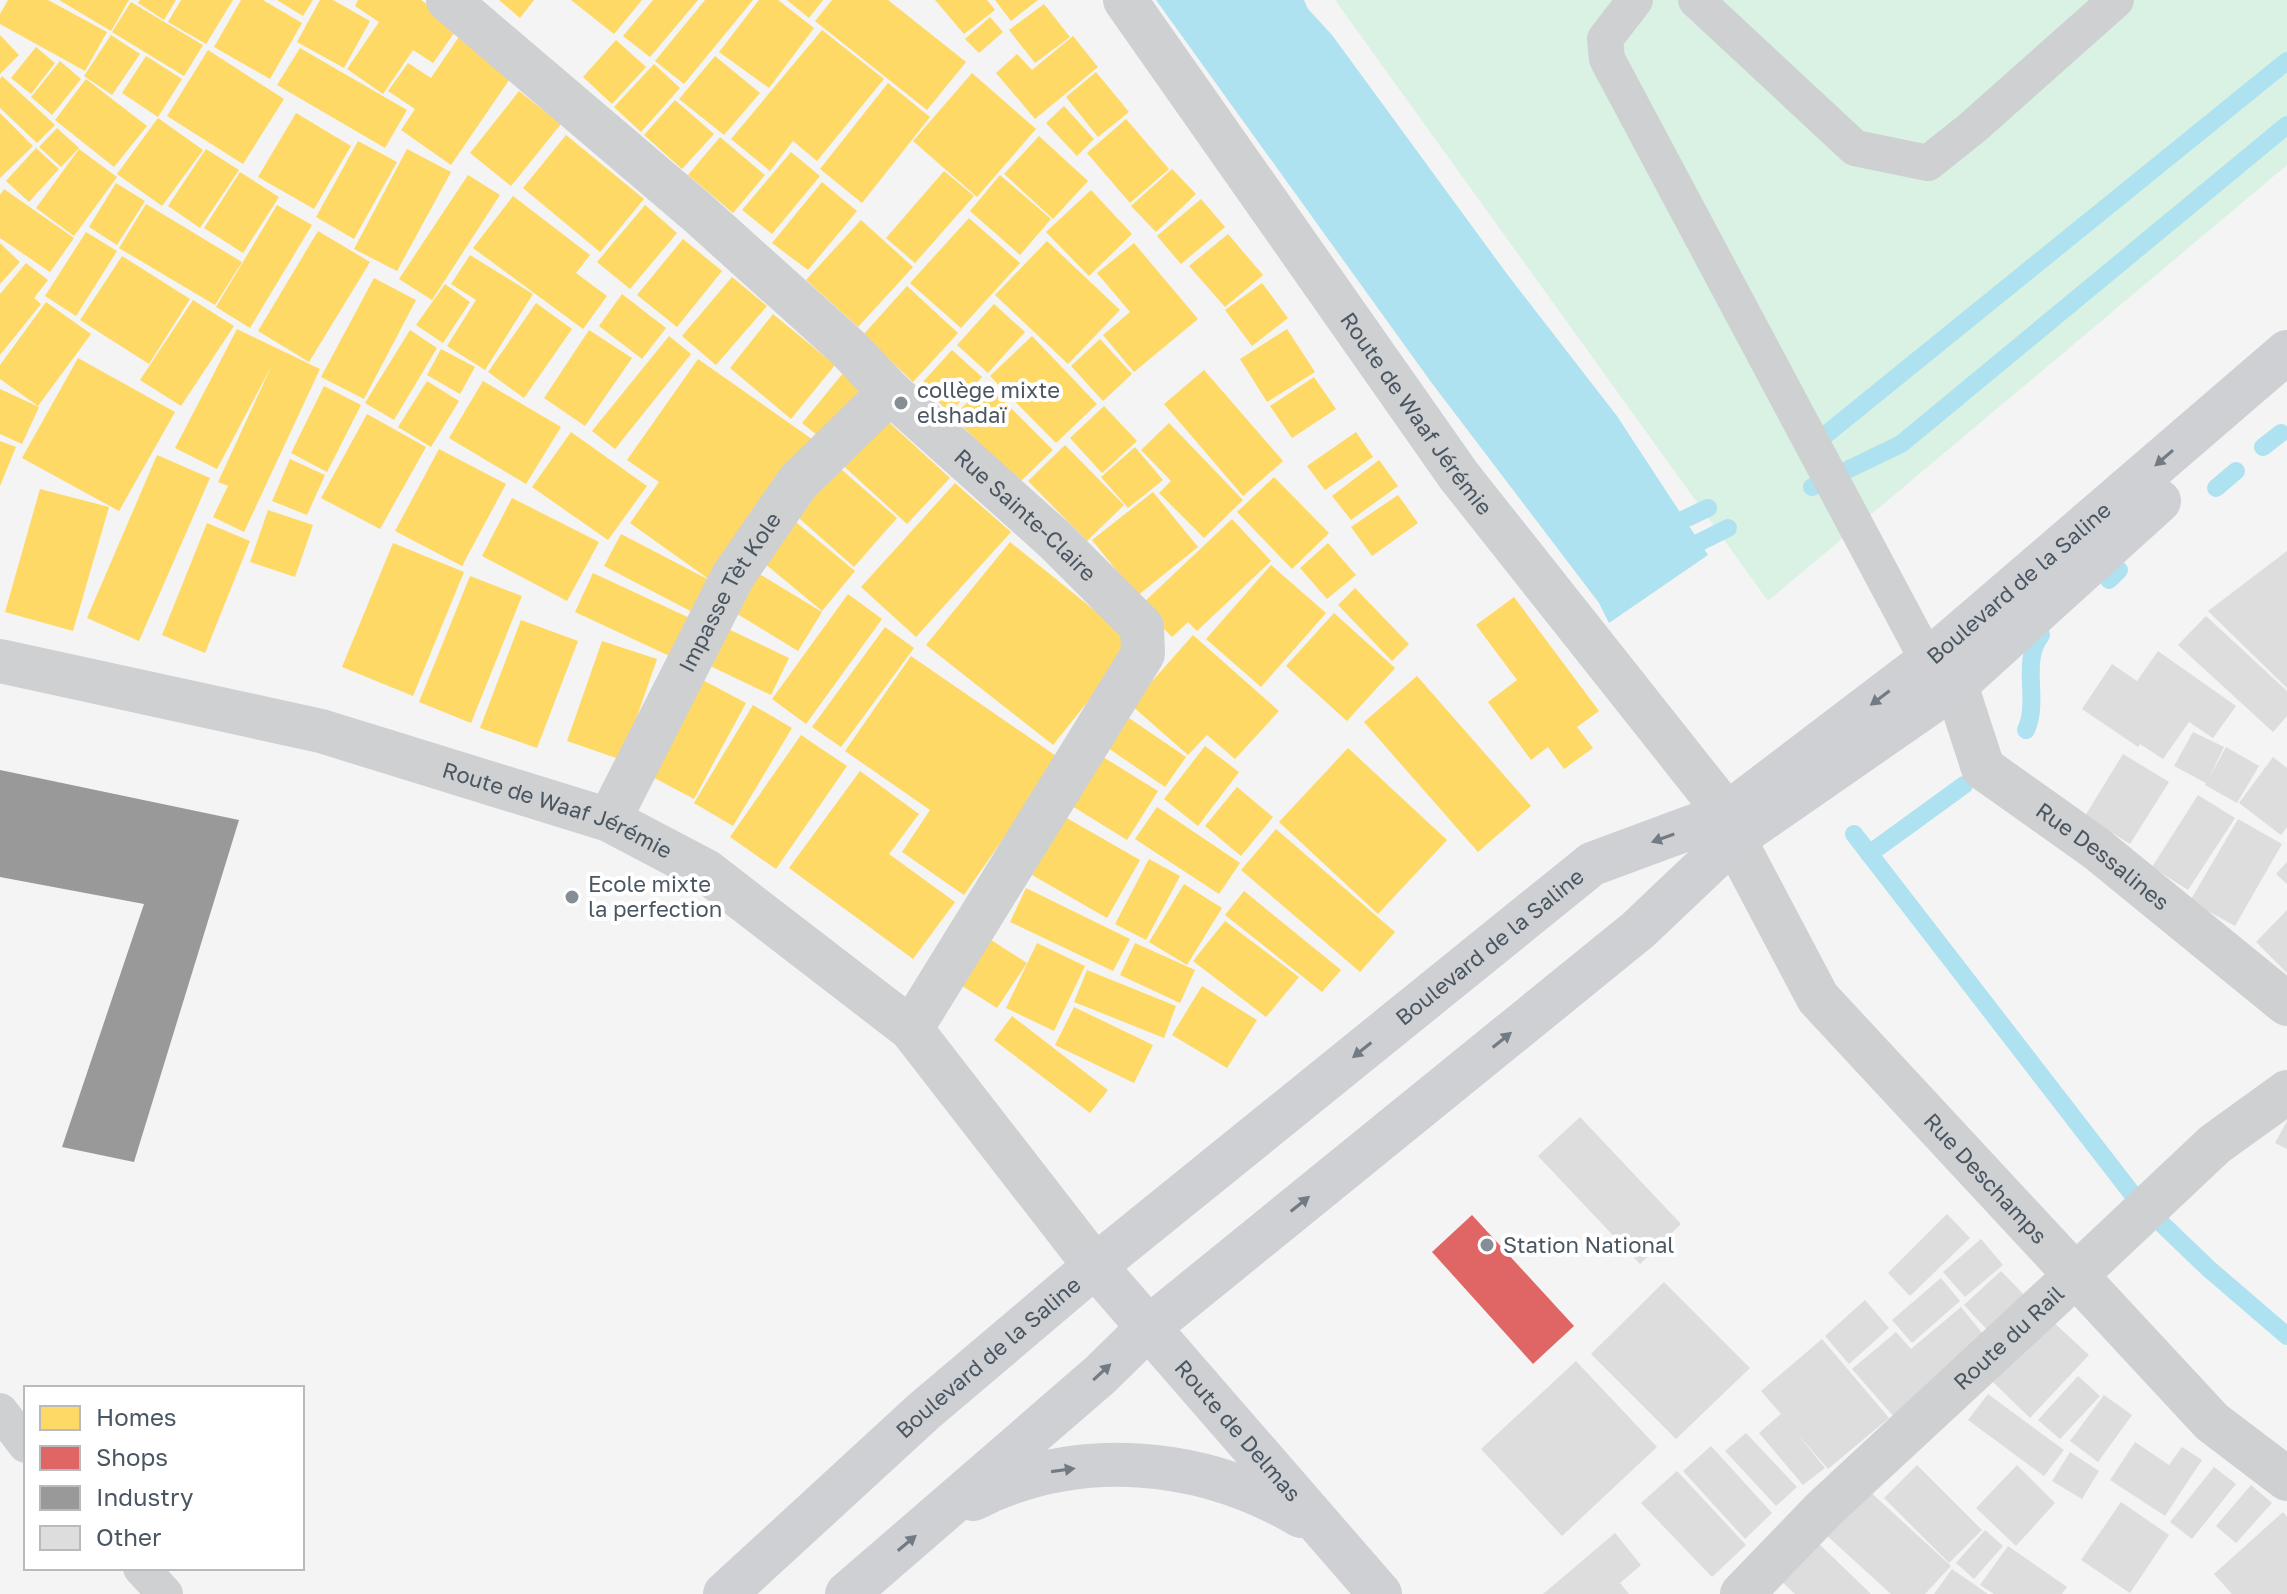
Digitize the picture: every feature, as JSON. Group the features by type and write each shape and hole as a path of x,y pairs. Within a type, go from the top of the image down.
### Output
{"main road":[{"name":"Boulevard de la Saline","path":"1942,673 2287,352"},
{"name":"Boulevard de la Saline","path":"847,1594 1100,1375 1148,1328 1638,930 1730,827 1942,673 2287,385"},
{"name":"Boulevard de la Saline","path":"725,1594 924,1411 1095,1266 1592,864 1730,827"},
{"name":"Route de Delmas","path":"1095,1266 1380,1594"},
{"path":"939,1516 990,1490 1045,1472 1116,1465 1160,1466 1217,1477 1271,1498 1320,1527"}],"street":[{"name":"Rue Sainte-Claire","path":"448,0 697,212 847,347 890,392 1055,540 1142,627 1143,654 911,1029"},
{"name":"Route de Waaf Jérémie","path":"1125,0 1459,476 1730,827"},
{"name":"Impasse Tèt Kole","path":"609,820 733,576 798,482 890,392"},
{"name":"Route de Waaf Jérémie","path":"0,661 321,731 609,820 706,871 911,1029 1095,1266"},
{"name":"Rue Dessalines","path":"1942,673 1983,768 2097,849 2287,1004"},
{"name":"Rue Deschamps","path":"1730,827 1818,998 2212,1422 2287,1479"},
{"name":"Route du Rail","path":"1742,1594 1824,1509 2215,1144 2287,1092"}],"lane":[{"path":"1635,0 1605,39 1607,59 1942,673"},
{"path":"1696,0 1855,148 1928,163 2116,0"},
{"path":"0,1411 24,1442"},
{"path":"143,1570 165,1594"}],"green space":[{"path":"1335,0 2287,0 2287,165 1768,601"}],"water":[{"path":"1156,0 1304,0 1507,274 1617,416 1708,555 1609,623 1599,603 1431,382"}],"building: Homes":[{"path":"8,0 48,0 107,32 85,71 0,24 0,14"},
{"path":"59,0 129,0 111,31"},
{"path":"140,0 176,0 164,20 138,3"},
{"path":"181,0 233,0 206,44 168,22"},
{"path":"241,0 263,0 302,23 270,79 214,47"},
{"path":"277,0 313,0 303,16"},
{"path":"320,0 333,0 370,21 344,68 297,42"},
{"path":"358,0 421,0 459,26 433,63 413,50 383,94 347,69 379,22 355,6"},
{"path":"499,0 534,0 520,18"},
{"path":"571,0 642,0 614,34"},
{"path":"653,0 698,0 650,57 623,36"},
{"path":"705,0 753,0 684,84 655,61"},
{"path":"759,0 778,0 814,28 769,88 719,52"},
{"path":"787,0 823,0 809,18"},
{"path":"832,0 888,0 966,62 927,110 815,21"},
{"path":"935,0 987,0 995,10 964,34"},
{"path":"995,0 1038,0 1011,21"},
{"path":"131,2 203,45 184,76 112,32"},
{"path":"1044,4 1070,37 1035,63 1009,30"},
{"path":"990,17 1003,32 979,53 965,39"},
{"path":"822,30 884,79 817,161 793,141 770,171 731,139"},
{"path":"0,35 19,55 0,74"},
{"path":"111,35 140,54 112,95 84,76"},
{"path":"460,35 514,73 451,165 401,130 415,109 388,91 408,63 431,78"},
{"path":"1073,36 1098,67 1035,119 996,73 1017,54 1032,70"},
{"path":"616,40 646,67 612,104 583,77"},
{"path":"36,47 55,63 31,94 11,78"},
{"path":"300,48 407,110 385,148 277,85"},
{"path":"208,50 284,99 243,164 167,116"},
{"path":"146,56 182,79 158,117 122,93"},
{"path":"715,56 760,93 724,135 679,99"},
{"path":"60,61 81,79 52,115 31,97"},
{"path":"654,64 680,88 641,132 614,107"},
{"path":"1096,72 1129,112 1098,137 1066,97"},
{"path":"972,73 1036,129 977,197 913,141"},
{"path":"2,76 55,125 37,143 0,108"},
{"path":"86,79 147,126 114,167 55,120"},
{"path":"888,83 930,117 862,203 820,169"},
{"path":"519,91 561,124 511,186 470,153"},
{"path":"675,100 714,134 682,169 644,135"},
{"path":"1064,106 1094,139 1077,156 1046,123"},
{"path":"0,113 33,146 0,178"},
{"path":"296,113 351,146 314,209 258,177"},
{"path":"158,118 203,150 162,206 117,174"},
{"path":"1126,119 1169,169 1130,203 1087,153"},
{"path":"57,128 79,148 61,167 39,147"},
{"path":"566,135 644,199 600,252 523,188"},
{"path":"1039,136 1088,181 1053,219 1004,174"},
{"path":"720,137 765,175 733,213 688,175"},
{"path":"358,141 397,162 354,239 316,217"},
{"path":"36,148 59,169 29,202 6,181"},
{"path":"79,149 117,177 74,236 36,208"},
{"path":"206,149 239,170 200,228 168,206"},
{"path":"407,149 451,172 397,271 354,249"},
{"path":"791,152 820,176 772,234 742,210"},
{"path":"1172,169 1196,194 1156,232 1131,206"},
{"path":"944,171 974,196 915,263 886,238"},
{"path":"240,172 279,197 243,253 204,228"},
{"path":"468,175 500,195 432,300 399,279"},
{"path":"1000,175 1051,219 1020,255 970,211"},
{"path":"822,182 857,211 808,270 772,243"},
{"path":"116,183 145,201 117,245 89,227"},
{"path":"4,189 74,238 50,272 0,238 0,195"},
{"path":"1091,190 1132,234 1089,276 1046,232"},
{"path":"513,196 590,255 576,273 607,296 583,329 473,248"},
{"path":"1201,199 1225,227 1181,264 1157,236"},
{"path":"146,204 242,262 215,305 119,248"},
{"path":"277,205 312,225 250,328 216,307"},
{"path":"645,205 677,233 630,289 597,262"},
{"path":"969,218 1020,263 961,328 910,283"},
{"path":"861,220 913,267 858,327 806,280"},
{"path":"318,231 370,262 309,362 258,331"},
{"path":"86,232 117,251 76,316 45,296"},
{"path":"1228,234 1263,275 1225,307 1189,266"},
{"path":"683,239 722,271 677,327 637,295"},
{"path":"1047,241 1120,310 1068,364 995,295"},
{"path":"0,243 20,262 0,284"},
{"path":"1134,243 1198,319 1134,372 1103,335 1130,312 1097,273"},
{"path":"470,255 533,294 485,370 447,346 476,300 451,284"},
{"path":"122,256 190,299 149,364 80,320"},
{"path":"26,263 48,280 34,298 41,304 0,355 0,294"},
{"path":"732,277 767,306 716,365 682,336"},
{"path":"374,278 416,300 364,399 321,377"},
{"path":"1262,283 1288,318 1252,346 1225,310"},
{"path":"445,284 470,302 443,343 416,325"},
{"path":"907,286 958,333 913,382 863,335"},
{"path":"622,294 666,328 642,359 599,326"},
{"path":"193,300 234,326 181,406 140,380"},
{"path":"46,302 91,334 38,406 0,379 0,365"},
{"path":"536,303 572,329 524,398 488,372"},
{"path":"994,304 1025,332 988,373 957,345"},
{"path":"773,314 835,365 791,419 730,368"},
{"path":"237,329 320,369 244,532 213,517 228,486 218,482 272,365 217,469 175,448"},
{"path":"1287,329 1315,372 1267,402 1240,359"},
{"path":"410,330 437,348 394,420 365,403"},
{"path":"589,330 632,358 585,426 544,398"},
{"path":"669,336 691,354 615,449 592,431"},
{"path":"1032,336 1097,404 1056,443 990,376"},
{"path":"1100,339 1132,374 1103,401 1071,366"},
{"path":"441,349 475,367 460,394 427,375"},
{"path":"952,350 982,377 950,413 920,385"},
{"path":"78,358 175,412 119,511 22,458"},
{"path":"698,359 819,444 717,585 630,523 659,482 627,460"},
{"path":"1204,370 1283,461 1243,496 1164,404"},
{"path":"844,372 868,392 827,443 802,423"},
{"path":"1314,377 1336,409 1292,438 1270,406"},
{"path":"427,381 459,401 431,447 398,427"},
{"path":"483,381 561,427 526,484 449,438"},
{"path":"986,383 1053,450 1019,483 953,417"},
{"path":"324,386 361,405 327,472 291,453"},
{"path":"0,389 39,407 22,444 0,434"},
{"path":"1104,406 1137,441 1102,473 1070,438"},
{"path":"367,414 426,447 380,529 321,498"},
{"path":"880,414 950,478 907,524 837,460"},
{"path":"1169,423 1243,500 1204,538 1159,493 1171,481 1141,450"},
{"path":"571,432 647,486 608,540 532,487"},
{"path":"1356,432 1373,457 1325,490 1307,466"},
{"path":"0,441 16,447 0,486"},
{"path":"1065,445 1124,505 1087,541 1028,481"},
{"path":"1135,447 1163,480 1128,508 1101,477"},
{"path":"439,449 506,484 462,566 395,531"},
{"path":"157,455 210,478 139,641 87,618"},
{"path":"290,459 325,475 307,515 272,501"},
{"path":"1379,460 1398,486 1351,520 1332,496"},
{"path":"834,463 897,518 854,567 791,511"},
{"path":"1274,477 1329,533 1292,569 1237,512"},
{"path":"955,483 1011,532 916,637 861,587"},
{"path":"40,489 109,507 73,631 5,612"},
{"path":"1153,492 1198,547 1137,596 1092,540"},
{"path":"1398,495 1418,523 1372,556 1351,527"},
{"path":"512,498 599,542 567,601 482,556"},
{"path":"268,510 313,525 295,577 250,562"},
{"path":"791,518 855,571 822,611 758,558"},
{"path":"1232,519 1271,561 1197,631 1188,622 1172,637 1141,605"},
{"path":"207,523 250,541 205,653 162,635"},
{"path":"621,534 715,583 698,615 604,566"},
{"path":"1010,542 1135,643 1053,745 926,645"},
{"path":"393,543 464,572 413,696 342,667"},
{"path":"1328,543 1356,575 1327,599 1300,568"},
{"path":"1271,565 1326,613 1261,687 1206,639"},
{"path":"753,570 822,612 798,651 729,609"},
{"path":"593,573 694,620 676,659 575,612"},
{"path":"470,576 522,596 471,723 419,702"},
{"path":"1355,588 1409,644 1392,661 1338,605"},
{"path":"848,594 882,619 806,724 772,699"},
{"path":"1514,597 1599,711 1577,727 1593,748 1564,769 1548,747 1531,760 1488,702 1517,680 1476,625"},
{"path":"1334,613 1395,668 1347,721 1286,666"},
{"path":"521,620 578,641 537,748 480,728"},
{"path":"724,627 789,658 771,695 706,664"},
{"path":"885,627 914,648 841,747 812,727"},
{"path":"1193,635 1279,711 1235,759 1207,735 1188,755 1131,705"},
{"path":"602,641 657,659 622,760 567,741"},
{"path":"911,656 1059,758 964,895 902,852 930,810 845,751"},
{"path":"1417,676 1531,806 1478,852 1364,722"},
{"path":"699,678 746,703 694,799 647,774"},
{"path":"753,705 792,728 733,826 694,803"},
{"path":"1129,718 1186,757 1165,787 1108,748"},
{"path":"801,735 847,766 776,869 730,837"},
{"path":"1205,746 1239,772 1198,826 1164,799"},
{"path":"1348,748 1447,840 1378,914 1279,822"},
{"path":"1103,757 1158,791 1127,840 1072,806"},
{"path":"860,771 919,814 889,854 955,902 913,959 789,868"},
{"path":"1237,787 1273,817 1241,856 1205,826"},
{"path":"1157,807 1240,863 1219,894 1135,839"},
{"path":"1065,817 1140,860 1107,918 1032,875"},
{"path":"1276,829 1395,932 1360,972 1241,870"},
{"path":"1149,859 1180,876 1146,940 1115,924"},
{"path":"1184,884 1222,908 1187,965 1149,942"},
{"path":"1026,888 1130,939 1113,971 1010,922"},
{"path":"1244,891 1341,970 1322,992 1225,915"},
{"path":"1225,921 1299,977 1266,1017 1193,961"},
{"path":"988,938 1027,963 997,1008 959,984"},
{"path":"1037,943 1085,966 1054,1031 1006,1008"},
{"path":"1135,943 1195,970 1180,1003 1120,975"},
{"path":"1087,970 1176,1006 1164,1038 1074,1002"},
{"path":"1202,986 1257,1020 1227,1068 1172,1035"},
{"path":"1074,1007 1153,1045 1134,1083 1055,1045"},
{"path":"1012,1016 1108,1090 1090,1113 994,1040"}],"building: Shops":[{"path":"1472,1215 1574,1326 1533,1364 1432,1252"}],"building: Industry":[{"path":"0,770 239,820 134,1162 62,1147 144,904 0,877"}],"building: Other":[{"path":"2287,551 2287,688 2208,611"},
{"path":"2206,616 2287,691 2287,716 2273,732 2178,645"},
{"path":"2158,651 2236,706 2213,738 2189,722 2163,759 2140,744 2138,747 2082,709 2112,664 2137,681"},
{"path":"2193,732 2224,747 2208,780 2226,747 2259,766 2237,803 2174,766"},
{"path":"2123,754 2169,782 2130,844 2085,816"},
{"path":"2273,757 2287,768 2287,827 2281,835 2239,803"},
{"path":"2198,795 2235,818 2188,890 2152,867"},
{"path":"2238,819 2282,844 2235,926 2190,901"},
{"path":"2287,862 2287,884 2276,874"},
{"path":"2287,910 2287,973 2256,942"},
{"path":"1580,1117 1681,1224 1640,1264 1538,1156"},
{"path":"2287,1121 2287,1149 2275,1143"},
{"path":"1947,1214 1970,1238 1910,1296 1888,1273"},
{"path":"1981,1239 2003,1265 1965,1297 1943,1272"},
{"path":"2001,1271 2029,1300 1991,1334 1964,1305"},
{"path":"1941,1278 1960,1301 1912,1343 1892,1320"},
{"path":"1664,1282 1750,1368 1676,1439 1591,1354"},
{"path":"1865,1300 1889,1328 1849,1364 1825,1336"},
{"path":"1961,1307 1987,1339 1894,1417 1852,1369 1896,1332 1911,1349"},
{"path":"2051,1320 2089,1355 2030,1418 1993,1382"},
{"path":"1822,1339 1889,1418 1828,1469 1796,1432 1825,1468 1803,1485 1759,1433 1781,1414 1761,1391"},
{"path":"1576,1361 1657,1447 1562,1536 1481,1449"},
{"path":"2078,1376 2100,1396 2060,1439 2038,1420"},
{"path":"1988,1394 2064,1450 2044,1476 1968,1420"},
{"path":"2104,1395 2132,1415 2098,1462 2070,1441"},
{"path":"1746,1433 1797,1487 1776,1506 1725,1451"},
{"path":"2135,1442 2169,1465 2182,1447 2202,1460 2165,1516 2110,1480"},
{"path":"1711,1446 1772,1513 1745,1539 1683,1471"},
{"path":"2070,1452 2099,1471 2082,1499 2052,1481"},
{"path":"1917,1465 1982,1530 1949,1563 1884,1498"},
{"path":"2017,1465 2055,1503 2016,1546 1976,1508"},
{"path":"2214,1467 2236,1484 2192,1539 2170,1522"},
{"path":"1677,1471 1746,1545 1712,1577 1641,1503"},
{"path":"2251,1485 2272,1503 2236,1543 2216,1526"},
{"path":"1866,1488 1951,1566 1925,1594 1891,1594 1824,1533"},
{"path":"2121,1502 2169,1535 2130,1593 2081,1560"},
{"path":"2283,1512 2287,1517 2287,1594 2232,1594 2214,1574"},
{"path":"1985,1530 2003,1546 1974,1579 1956,1563"},
{"path":"1615,1533 1641,1565 1620,1583 1629,1594 1543,1594"},
{"path":"1815,1540 1871,1594 1795,1594 1778,1578"},
{"path":"2008,1546 2067,1587 2062,1594 1994,1594 1980,1585"},
{"path":"1952,1569 1988,1594 1934,1594"}],"waterway":[{"path":"1808,449 2287,61"},
{"path":"1812,487 1901,444 2287,125"},
{"path":"2263,447 2281,433"},
{"path":"2216,488 2236,471"},
{"path":"1663,529 1708,508"},
{"path":"1680,552 1728,528"},
{"path":"2109,580 2119,570"},
{"path":"2026,730 2031,706 2032,657 2041,635"},
{"path":"1869,854 1964,785"},
{"path":"1854,834 2137,1200 2209,1269 2287,1336"}],"place":[{"name":"collège mixte elshadaï","path":"901,403"},
{"name":"Ecole mixte la perfection","path":"572,897"},
{"name":"Station National","path":"1487,1245"}]}
